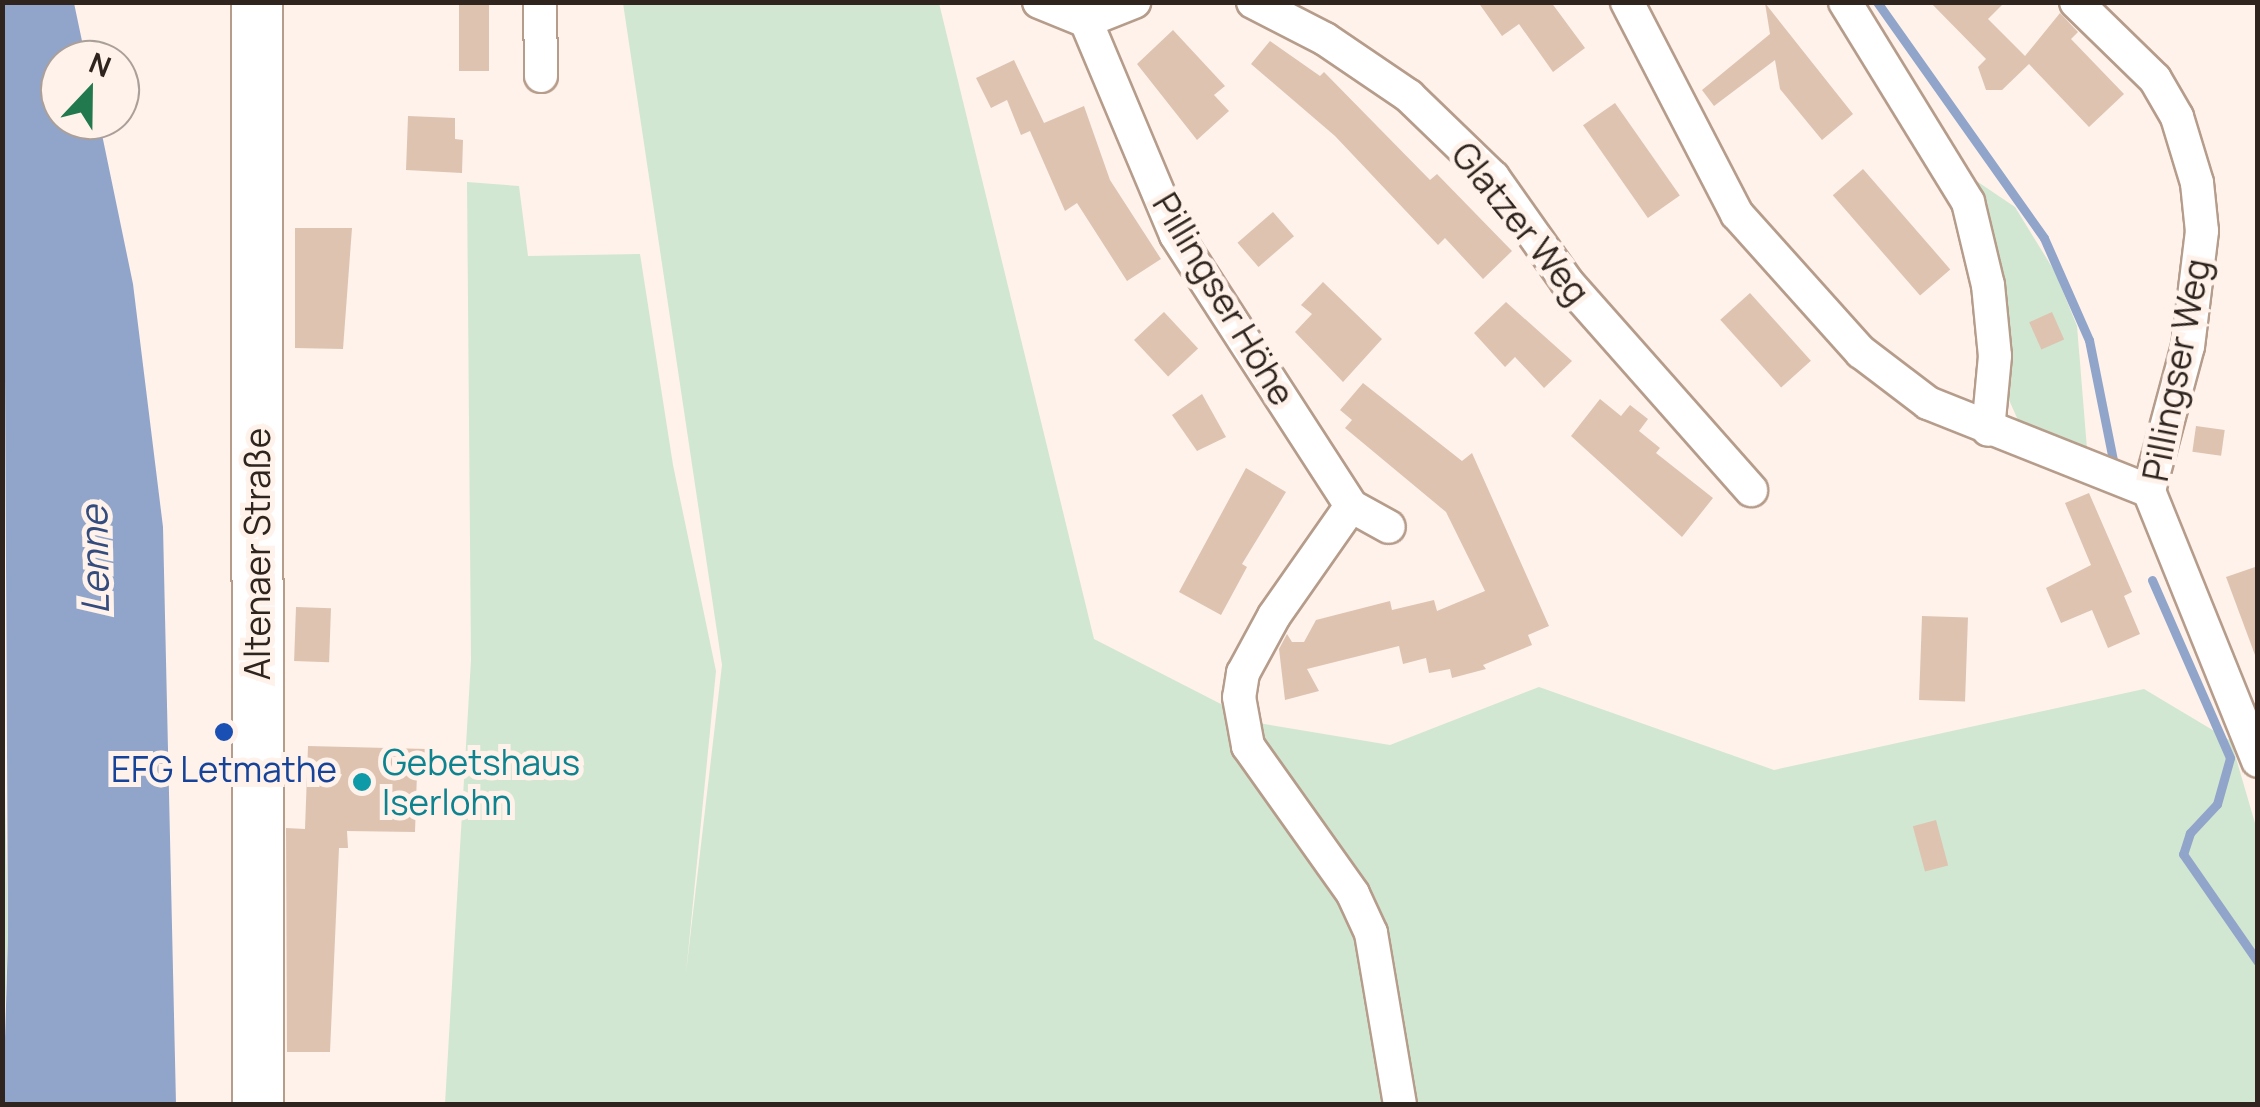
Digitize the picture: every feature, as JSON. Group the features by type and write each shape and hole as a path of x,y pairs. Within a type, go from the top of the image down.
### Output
{"main road":[{"name":"Altenaer Straße","path":"257,2 258,1104"}],"street":[{"path":"540,2 541,76"},
{"path":"1038,2 1086,21 1134,2"},
{"name":"Glatzer Weg","path":"1252,2 1325,39 1409,96 1494,177 1567,282 1752,490"},
{"path":"1627,2 1737,214 1796,286 1861,352 1928,403 2150,491"},
{"path":"1844,2 1943,152 1968,202 1988,285 1995,356 1988,430"},
{"name":"Pillingser Weg","path":"2076,2 2155,79 2177,116 2197,183 2202,230 2188,346 2150,491 2258,761"},
{"name":"Pillingser Höhe","path":"1086,21 1176,235 1351,506 1388,527"},
{"path":"1351,506 1304,567 1250,660 1240,710 1248,746 1366,922 1387,1000 1400,1104"}],"green space":[{"path":"623,3 939,3 1094,639 1258,723 1390,745 1539,687 1774,770 2144,689 2231,741 2257,830 2257,1104 445,1104 471,660 467,182 519,186 528,256 640,254 673,465 716,671 686,973 722,665"},
{"path":"1975,180 2015,207 2055,272 2077,326 2088,461 2022,429 2009,400 2007,326"},
{"path":"3,692 8,939 3,1060"}],"water":[{"name":"Lenne","path":"3,2 74,3 82,40 40,40 40,140 103,140 133,284 163,527 176,1104 3,1104 8,939"}],"building":[{"path":"459,2 489,2 489,71 459,71"},
{"path":"1478,2 1551,2 1585,48 1553,72 1519,24 1502,36"},
{"path":"1930,2 2005,2 1988,19 2025,56 2060,13 2078,32 2071,39 2124,94 2089,127 2029,64 2002,90 1986,90 1978,67 1986,59"},
{"path":"1765,3 1853,114 1822,140 1780,89 1775,60 1714,106 1702,90 1770,34"},
{"path":"1173,30 1225,86 1214,95 1229,111 1197,140 1137,64"},
{"path":"1270,41 1320,76 1324,72 1430,180 1437,174 1512,251 1483,279 1445,238 1438,245 1335,136 1251,64"},
{"path":"1014,60 1044,123 1084,106 1110,180 1161,259 1127,281 1077,203 1065,211 1030,131 1021,135 1007,100 991,108 976,78"},
{"path":"1615,103 1680,196 1648,218 1583,125"},
{"path":"408,116 455,118 455,139 463,140 462,173 406,170"},
{"path":"1863,169 1950,269 1920,296 1833,195"},
{"path":"1273,212 1294,236 1259,267 1238,243"},
{"path":"295,228 352,228 343,349 295,348"},
{"path":"1323,282 1382,339 1343,382 1295,332 1312,314 1301,305"},
{"path":"1750,293 1811,361 1781,387 1720,320"},
{"path":"1506,302 1572,361 1544,388 1515,357 1505,367 1474,333"},
{"path":"1164,312 1198,349 1168,377 1134,340"},
{"path":"2052,312 2064,339 2041,350 2029,322"},
{"path":"1363,383 1462,461 1472,453 1549,626 1528,635 1532,645 1483,665 1486,669 1452,678 1450,669 1429,673 1426,658 1403,664 1399,646 1307,669 1319,691 1285,700 1279,649 1287,634 1292,642 1304,642 1316,620 1390,601 1392,610 1434,600 1437,611 1485,591 1446,512 1345,428 1352,420 1340,410"},
{"path":"1202,394 1226,437 1197,451 1172,415"},
{"path":"1600,399 1621,416 1630,405 1648,419 1639,431 1660,448 1656,453 1713,498 1682,537 1571,436"},
{"path":"2196,426 2225,430 2221,456 2192,452"},
{"path":"1246,468 1286,492 1242,564 1247,567 1221,615 1179,592"},
{"path":"2089,493 2132,592 2124,596 2140,634 2108,648 2092,610 2061,623 2046,588 2091,565 2065,503"},
{"path":"2258,566 2258,655 2255,655 2226,577"},
{"path":"296,607 331,608 329,662 294,661"},
{"path":"1922,616 1968,618 1965,702 1919,700"},
{"path":"308,746 427,749 427,773 417,773 415,832 347,831 348,848 339,848 330,1052 287,1052 286,828 305,829"},
{"path":"1936,820 1948,865 1925,872 1913,826"}],"waterway":[{"path":"1877,2 2044,238 2089,340 2113,460"},
{"path":"2152,580 2230,758 2217,804 2190,833 2183,854 2258,962"}],"place":[{"name":"EFG Letmathe","path":"224,732"},
{"name":"Gebetshaus Iserlohn","path":"362,782"}]}
